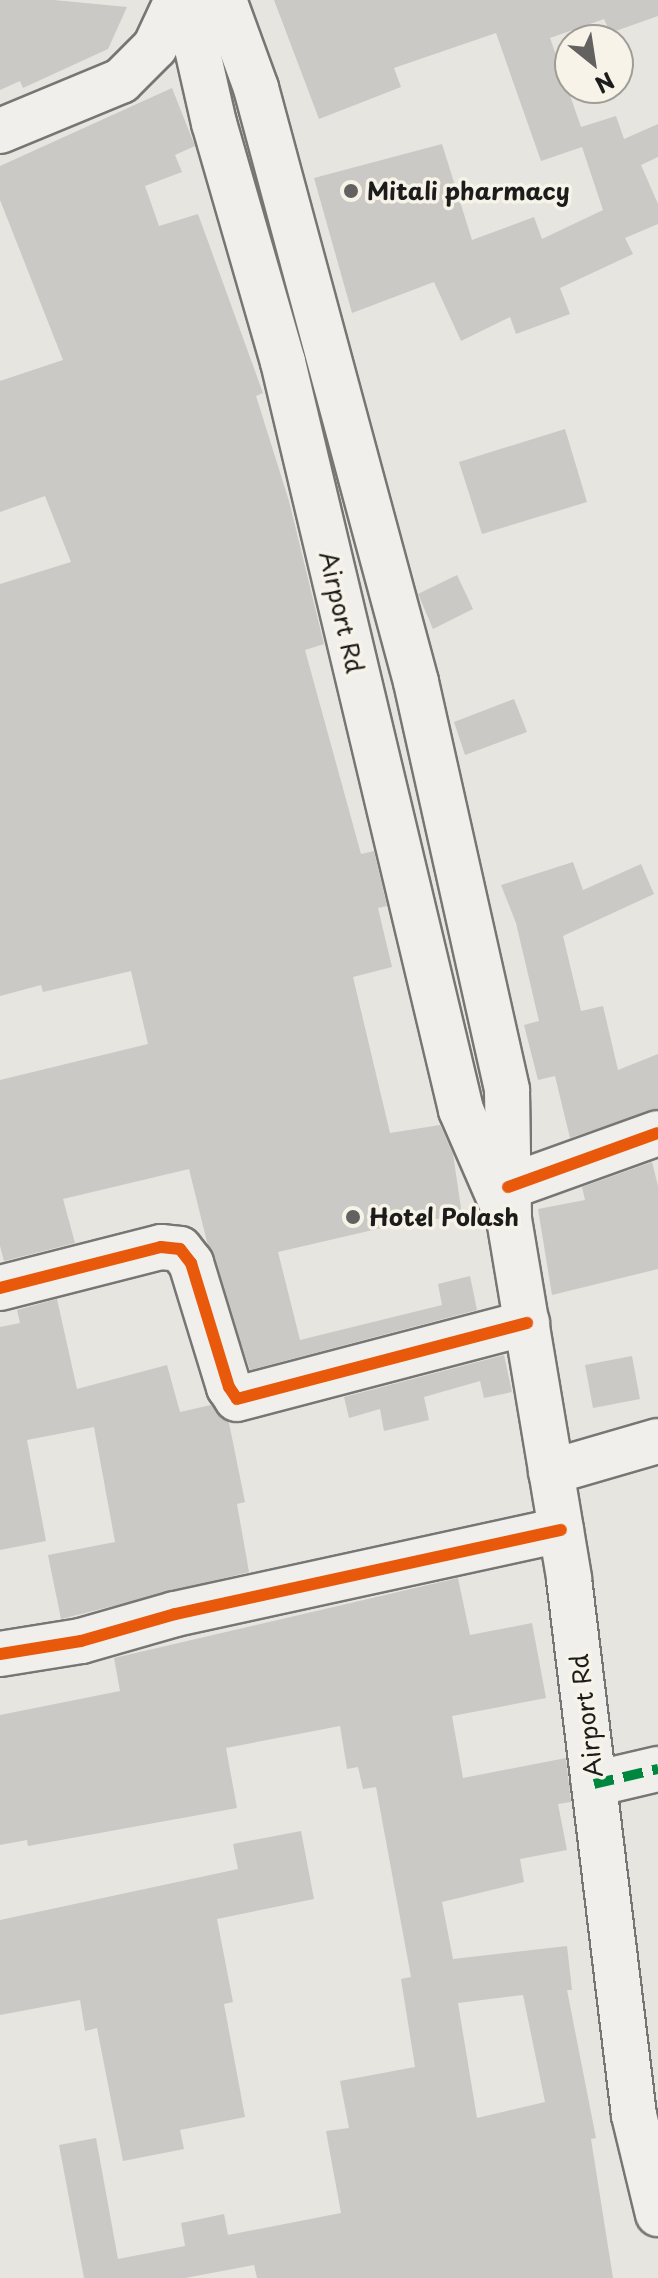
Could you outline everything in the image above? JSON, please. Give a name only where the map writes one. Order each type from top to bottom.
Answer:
[{"type":"main road","points":[[0,131],[121,81],[155,47],[177,0]]},
{"type":"main road","name":"Airport Rd","points":[[186,0],[214,123],[283,362],[461,1110],[508,1203]]},
{"type":"main road","name":"Airport Rd","points":[[224,0],[256,88],[416,682],[507,1090],[508,1203],[561,1530],[634,2115],[656,2199]]},
{"type":"main road","points":[[508,1203],[658,1133]]},
{"type":"main road","points":[[0,1288],[161,1247],[180,1249],[191,1263],[229,1387],[237,1399],[527,1323]]},
{"type":"main road","points":[[551,1472],[658,1441]]},
{"type":"main road","points":[[0,1654],[81,1641],[175,1614],[561,1530]]},
{"type":"main road","points":[[594,1784],[658,1769]]},
{"type":"building","points":[[0,0],[54,0],[127,7],[108,49],[23,88],[20,81],[0,90]]},
{"type":"building","points":[[274,0],[658,0],[658,16],[634,24],[606,24],[604,19],[590,24],[554,24],[554,37],[550,38],[554,49],[554,104],[573,104],[581,127],[616,116],[624,139],[658,124],[658,157],[641,165],[658,204],[658,224],[625,238],[633,254],[560,288],[570,314],[516,334],[510,317],[461,341],[434,282],[352,313],[314,178],[442,144],[472,240],[534,217],[542,239],[603,210],[582,147],[541,161],[496,33],[394,68],[401,87],[319,119]]},
{"type":"building","points":[[172,88],[195,146],[175,155],[182,172],[145,186],[159,226],[198,214],[263,393],[256,396],[289,501],[324,644],[305,650],[361,854],[374,851],[387,906],[378,908],[392,967],[353,977],[390,1133],[440,1125],[453,1154],[462,1215],[390,1226],[278,1252],[300,1340],[442,1305],[438,1284],[470,1276],[477,1310],[250,1370],[207,1242],[189,1169],[63,1199],[75,1243],[4,1261],[0,1246],[0,1080],[148,1044],[131,971],[43,992],[41,985],[0,996],[0,584],[71,562],[45,496],[0,512],[0,381],[63,360],[0,200],[0,166]]},
{"type":"building","points":[[565,429],[587,502],[482,534],[459,462]]},
{"type":"building","points":[[457,575],[473,609],[433,629],[418,594]]},
{"type":"building","points":[[514,699],[527,732],[465,755],[454,722]]},
{"type":"building","points":[[573,862],[583,890],[641,864],[654,894],[563,936],[581,1011],[603,1006],[618,1070],[658,1054],[658,1109],[570,1138],[555,1076],[538,1080],[524,1025],[539,1021],[516,923],[501,885]]},
{"type":"building","points":[[652,1162],[658,1186],[658,1269],[552,1295],[538,1209],[585,1200],[582,1187]]},
{"type":"building","points":[[57,1299],[77,1389],[167,1365],[180,1412],[211,1405],[229,1423],[245,1502],[237,1504],[249,1572],[61,1619],[48,1555],[115,1542],[94,1427],[27,1440],[46,1541],[0,1550],[0,1327],[20,1323],[17,1310]]},
{"type":"building","points":[[504,1355],[512,1392],[484,1398],[480,1381],[424,1397],[429,1420],[384,1431],[380,1409],[349,1418],[344,1397]]},
{"type":"building","points":[[632,1356],[640,1399],[593,1408],[585,1365]]},
{"type":"building","points":[[458,1578],[470,1635],[532,1623],[546,1698],[452,1716],[463,1778],[566,1758],[571,1802],[558,1804],[567,1850],[520,1859],[524,1882],[442,1902],[453,1959],[567,1946],[572,1990],[567,1990],[596,2138],[591,2139],[613,2278],[257,2278],[254,2265],[185,2278],[84,2278],[59,2145],[96,2138],[118,2259],[185,2246],[181,2223],[224,2214],[228,2235],[341,2213],[326,2131],[349,2128],[340,2081],[415,2067],[401,1979],[411,1977],[376,1787],[363,1789],[358,1767],[347,1769],[340,1726],[226,1748],[237,1808],[28,1846],[27,1840],[0,1845],[0,1715],[120,1691],[114,1658]],"holes":[[[523,1995],[545,2102],[477,2118],[458,2003]]]},
{"type":"building","points":[[301,1831],[314,1899],[217,1919],[233,2002],[224,2004],[245,2117],[180,2130],[184,2149],[123,2161],[97,2028],[85,2031],[80,2000],[0,2015],[0,1920],[238,1869],[233,1844]]},
{"type":"marked path","points":[[594,1784],[658,1769]]},
{"type":"cycle path","points":[[508,1187],[658,1133]]},
{"type":"cycle path","points":[[0,1288],[161,1247],[180,1249],[191,1263],[229,1387],[237,1399],[527,1323]]},
{"type":"cycle path","points":[[0,1654],[81,1641],[175,1614],[561,1530]]},
{"type":"place","name":"Mitali pharmacy","points":[[351,191]]},
{"type":"place","name":"Hotel Polash","points":[[353,1217]]}]
